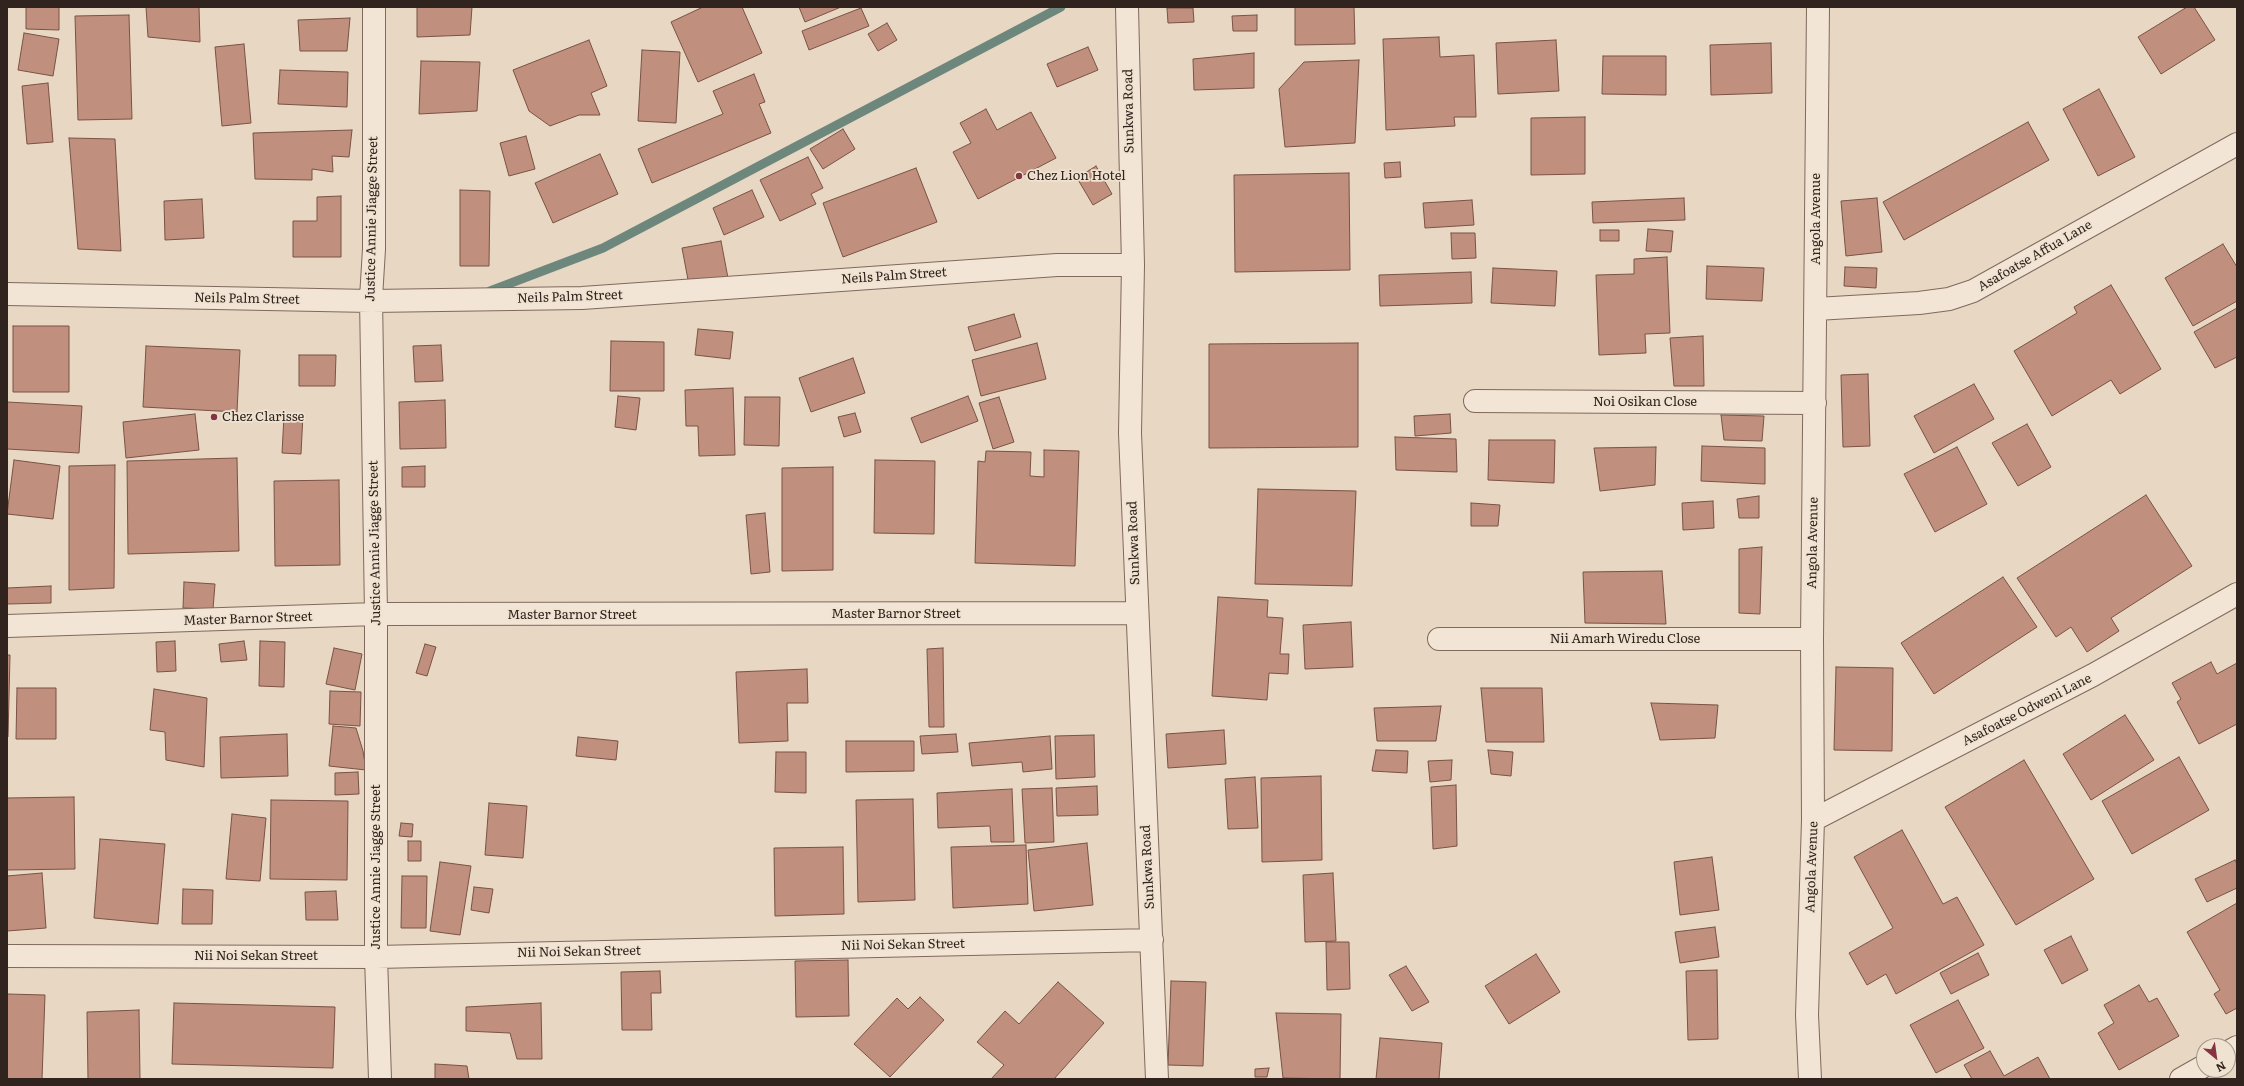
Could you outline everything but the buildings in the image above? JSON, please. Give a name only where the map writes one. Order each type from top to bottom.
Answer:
[{"type":"street","name":"Justice Annie Jiagge Street","points":[[374,7],[374,249],[371,299],[376,614],[376,957],[380,1079]]},
{"type":"street","name":"Sunkwa Road","points":[[1127,7],[1133,265],[1130,433],[1136,613],[1152,940],[1157,1079]]},
{"type":"street","name":"Angola Avenue","points":[[1810,1079],[1807,1015],[1814,820],[1812,639],[1818,7]]},
{"type":"street","name":"Asafoatse Affua Lane","points":[[1816,309],[1919,303],[1949,299],[1973,292],[2237,144]]},
{"type":"street","name":"Neils Palm Street","points":[[7,294],[371,299],[582,298],[1057,266],[1133,265]]},
{"type":"street","name":"Noi Osikan Close","points":[[1475,401],[1815,403]]},
{"type":"street","name":"Asafoatse Odweni Lane","points":[[1814,820],[2093,675],[2237,594]]},
{"type":"street","name":"Master Barnor Street","points":[[7,626],[376,614],[1136,613]]},
{"type":"street","name":"Nii Amarh Wiredu Close","points":[[1438,639],[1812,639]]},
{"type":"street","name":"Nii Noi Sekan Street","points":[[7,956],[376,957],[1152,940]]},
{"type":"street","points":[[2181,1079],[2196,1071]]},
{"type":"waterway","points":[[490,291],[603,248],[1061,7]]},
{"type":"place","name":"Chez Lion Hotel","points":[[1019,176]]},
{"type":"place","name":"Chez Clarisse","points":[[214,417]]}]
